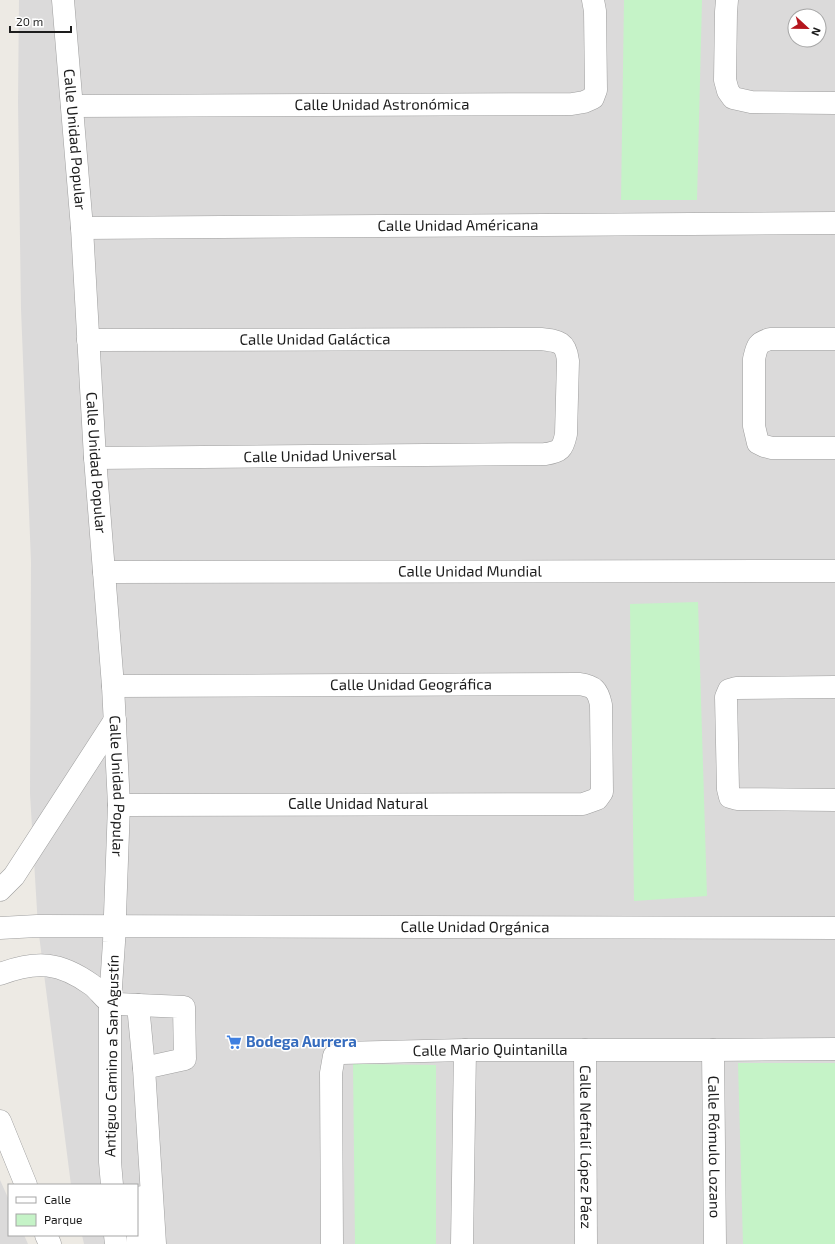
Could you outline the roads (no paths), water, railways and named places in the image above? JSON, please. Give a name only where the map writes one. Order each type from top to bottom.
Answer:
[{"type":"street","name":"Calle Unidad Popular","points":[[64,0],[82,228],[95,458],[115,720],[119,805],[115,926]]},
{"type":"street","name":"Calle Unidad Astronómica","points":[[72,106],[564,104],[584,102],[593,98],[596,90],[595,11],[593,0]]},
{"type":"street","points":[[727,0],[726,80],[728,91],[733,98],[751,102],[835,103]]},
{"type":"street","name":"Calle Unidad Américana","points":[[82,228],[835,223]]},
{"type":"street","points":[[835,338],[770,339],[761,342],[756,349],[754,359],[754,426],[758,443],[772,448],[835,448]]},
{"type":"street","name":"Calle Unidad Galáctica","points":[[88,340],[554,340],[562,344],[566,351],[568,361],[566,434],[565,443],[561,450],[545,454]]},
{"type":"street","name":"Calle Unidad Universal","points":[[95,458],[545,454]]},
{"type":"street","name":"Calle Unidad Mundial","points":[[104,572],[835,571]]},
{"type":"street","name":"Calle Unidad Geográfica","points":[[113,686],[588,685],[597,692],[601,705],[602,792],[597,799]]},
{"type":"street","points":[[835,687],[736,688],[729,690],[726,697],[728,789],[730,797],[737,799],[835,800]]},
{"type":"street","points":[[0,890],[14,876],[115,720]]},
{"type":"street","name":"Calle Unidad Natural","points":[[119,805],[583,804],[597,799]]},
{"type":"street","name":"Calle Unidad Orgánica","points":[[0,928],[37,926],[835,928]]},
{"type":"street","name":"Antiguo Camino a San Agustín","points":[[112,1184],[110,1154],[110,1002],[115,926]]},
{"type":"street","points":[[0,974],[17,968],[40,964],[61,968],[82,978],[97,989],[110,1002],[184,1007],[185,1059],[144,1068]]},
{"type":"street","points":[[138,1005],[144,1068],[155,1244]]},
{"type":"street","name":"Calle Mario Quintanilla","points":[[332,1244],[331,1073],[334,1056],[349,1052],[465,1050],[835,1049]]},
{"type":"street","points":[[462,1244],[465,1050]]},
{"type":"street","name":"Calle Neftalí López Páez","points":[[585,1050],[586,1244]]},
{"type":"street","name":"Calle Rómulo Lozano","points":[[713,1050],[715,1244]]},
{"type":"street","points":[[0,1122],[26,1184]]},
{"type":"street","points":[[138,1231],[140,1205],[149,1161]]},
{"type":"place","name":"Bodega Aurrera","points":[[234,1042]]}]
